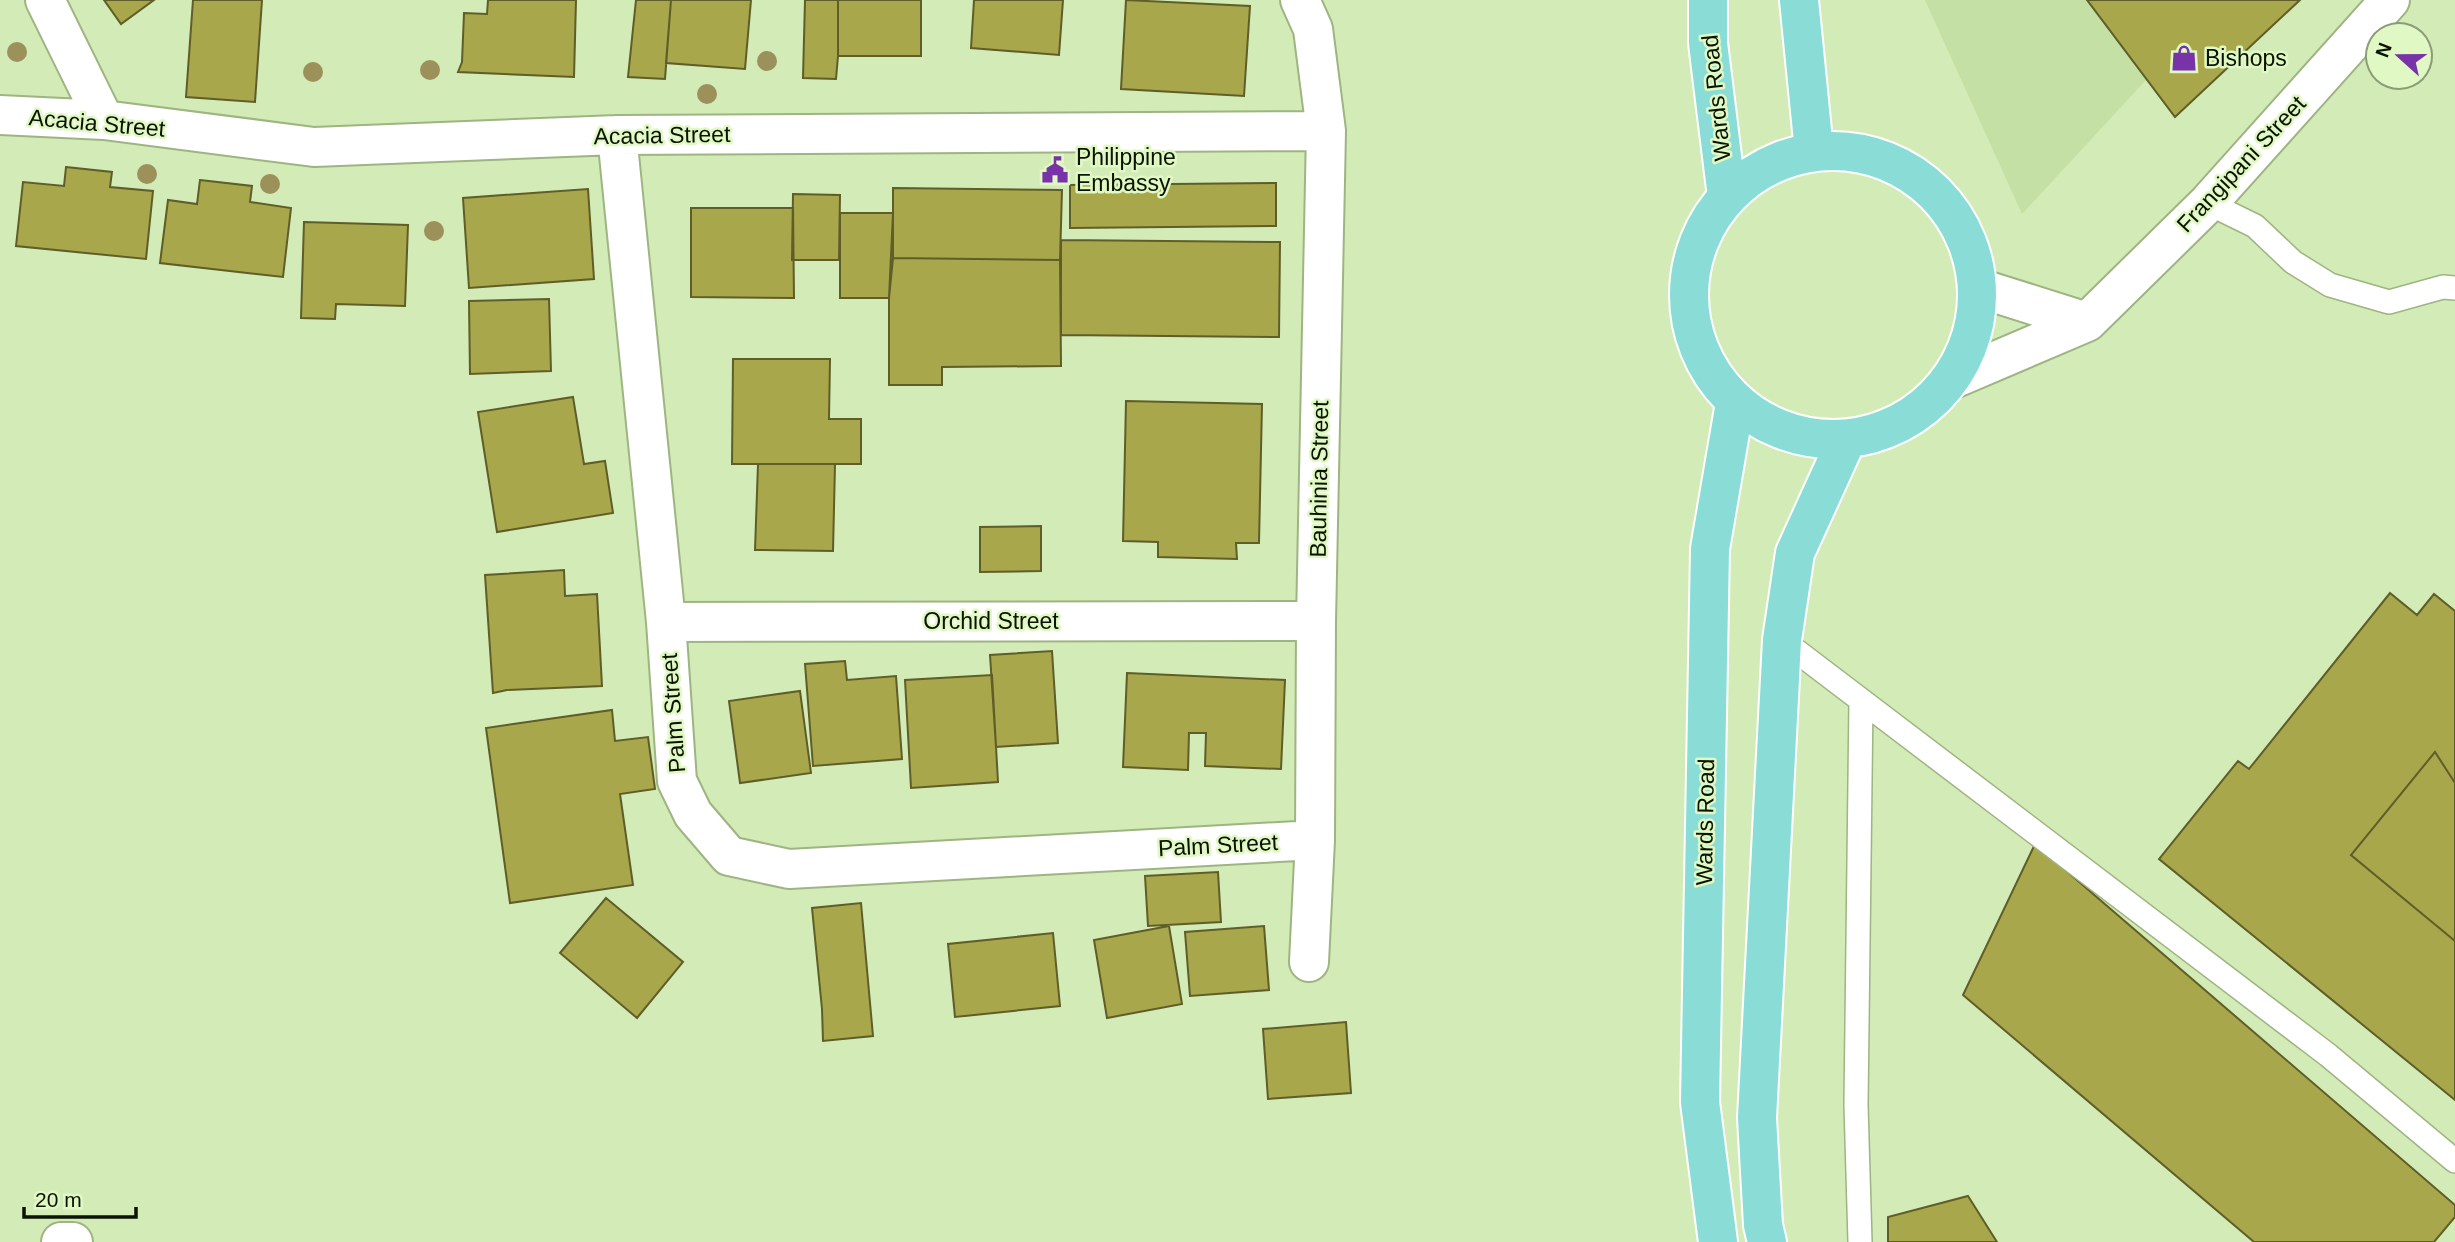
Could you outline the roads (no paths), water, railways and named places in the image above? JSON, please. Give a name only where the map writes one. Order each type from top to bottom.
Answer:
[{"type":"main road","name":"Wards Road","points":[[1708,0],[1708,43],[1727,197]]},
{"type":"main road","points":[[1799,0],[1814,151]]},
{"type":"main road","points":[[1849,150],[1883,157],[1914,173],[1941,195],[1979,288],[1977,321],[1967,352],[1951,380],[1930,404],[1906,422],[1877,434],[1846,441],[1816,440],[1787,433],[1760,421],[1735,402],[1716,381],[1703,353],[1693,330],[1689,302],[1691,272],[1698,245],[1710,219],[1727,197],[1746,179],[1790,156],[1814,151],[1849,150]]},
{"type":"main road","name":"Wards Road","points":[[1718,1242],[1700,1102],[1709,563],[1735,402]]},
{"type":"main road","points":[[1768,1242],[1763,1225],[1757,1118],[1782,640],[1795,553],[1846,441]]},
{"type":"street","points":[[45,0],[104,120]]},
{"type":"street","name":"Bauhinia Street","points":[[1300,0],[1312,29],[1326,131],[1316,621],[1315,840],[1310,962]]},
{"type":"street","name":"Frangipani Street","points":[[1951,380],[2087,322],[2208,203],[2390,0]]},
{"type":"street","name":"Acacia Street","points":[[0,115],[104,120],[314,147],[617,135],[1326,131]]},
{"type":"street","name":"Palm Street","points":[[617,135],[666,622],[677,781],[693,814],[729,856],[789,869],[1315,840]]},
{"type":"street","points":[[1979,288],[2087,322]]},
{"type":"street","name":"Orchid Street","points":[[666,622],[1316,621]]},
{"type":"street","points":[[61,1242],[73,1242]]},
{"type":"lane","points":[[2208,203],[2255,226],[2293,262],[2330,285],[2389,302],[2443,287],[2455,288]]},
{"type":"lane","points":[[1782,640],[2328,1055],[2455,1161]]},
{"type":"lane","points":[[1860,1242],[1856,1105],[1861,701]]},
{"type":"place","name":"Bishops","points":[[2184,58]]},
{"type":"place","name":"Philippine Embassy","points":[[1055,170]]}]
